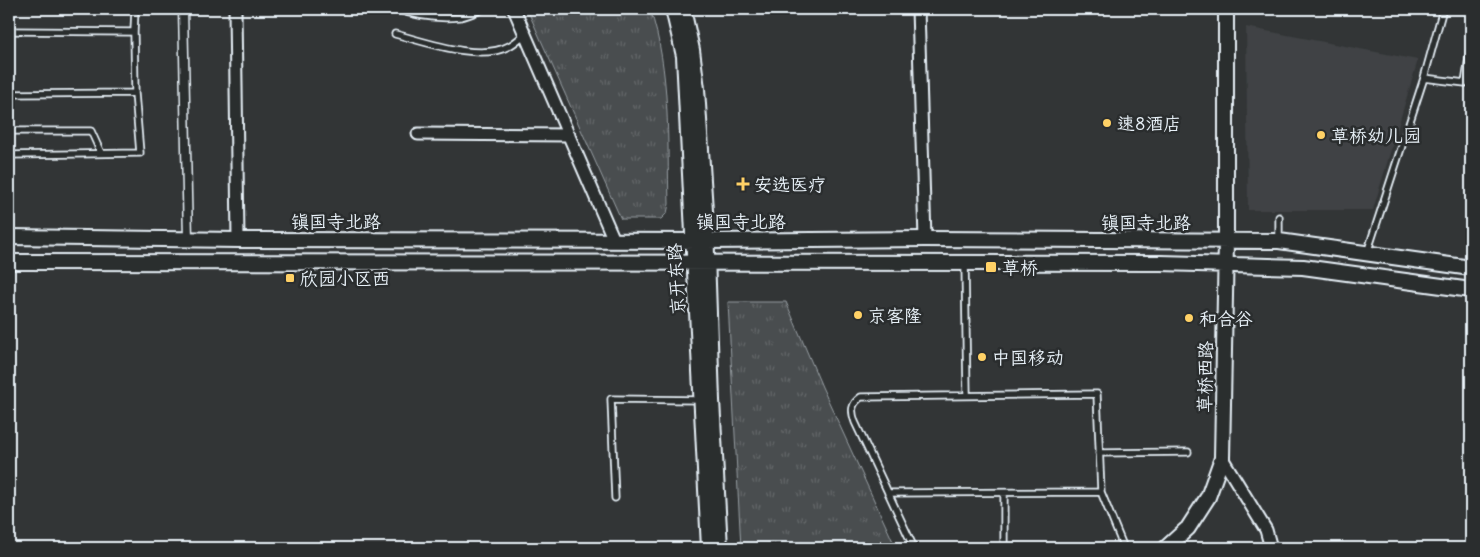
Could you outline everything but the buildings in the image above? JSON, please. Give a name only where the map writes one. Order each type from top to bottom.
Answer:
[{"type":"street","points":[[183,9],[188,239]]},
{"type":"street","points":[[235,9],[238,240]]},
{"type":"street","points":[[514,9],[614,240]]},
{"type":"street","name":"京开东路","points":[[673,9],[684,56],[700,241]]},
{"type":"street","name":"京开东路","points":[[683,9],[692,50],[697,89],[700,241],[707,400],[709,548]]},
{"type":"street","points":[[918,9],[925,239]]},
{"type":"street","name":"草桥西路","points":[[1166,548],[1188,528],[1208,497],[1222,458],[1226,264],[1226,9]]},
{"type":"street","points":[[418,134],[569,135]]},
{"type":"street","name":"镇国寺北路","points":[[9,237],[238,240],[700,241],[925,239],[1279,241],[1471,268]]},
{"type":"street","points":[[9,262],[1226,264],[1303,267],[1471,290]]},
{"type":"street","name":"京开东路","points":[[707,400],[720,548]]},
{"type":"street","points":[[1222,458],[1266,530],[1271,548]]},
{"type":"lane","points":[[9,155],[140,153],[135,94],[135,9]]},
{"type":"lane","points":[[396,9],[426,17],[461,17],[483,9]]},
{"type":"lane","points":[[1367,253],[1424,78],[1443,9]]},
{"type":"lane","points":[[9,31],[134,32]]},
{"type":"lane","points":[[395,34],[458,50],[473,51],[492,50],[508,46],[525,34]]},
{"type":"lane","points":[[1424,78],[1465,83],[1471,45]]},
{"type":"lane","points":[[9,94],[135,94]]},
{"type":"lane","points":[[9,131],[91,131],[101,153]]},
{"type":"lane","points":[[1279,217],[1279,241]]},
{"type":"lane","points":[[965,263],[967,394]]},
{"type":"lane","points":[[914,548],[851,412],[853,405],[861,397],[967,394],[1097,394],[1101,492],[1124,548]]},
{"type":"lane","points":[[615,498],[611,399],[707,400]]},
{"type":"lane","points":[[1099,453],[1188,452]]},
{"type":"lane","points":[[888,493],[1101,492]]},
{"type":"lane","points":[[1004,493],[1004,548]]},
{"type":"shaded area","name":"草桥幼儿园","points":[[1246,27],[1418,60],[1373,210],[1248,210]]},
{"type":"green space","points":[[527,9],[650,9],[662,57],[667,106],[669,204],[667,213],[661,219],[621,219]]},
{"type":"green space","points":[[728,302],[786,302],[822,387],[896,548],[741,548]]},
{"type":"place","name":"速8酒店","points":[[1107,123]]},
{"type":"place","name":"草桥幼儿园","points":[[1321,135]]},
{"type":"place","name":"安选医疗","points":[[743,184]]},
{"type":"place","name":"草桥","points":[[991,267]]},
{"type":"place","name":"欣园小区西","points":[[290,278]]},
{"type":"place","name":"京客隆","points":[[858,315]]},
{"type":"place","name":"和合谷","points":[[1189,318]]},
{"type":"place","name":"中国移动","points":[[982,357]]}]
